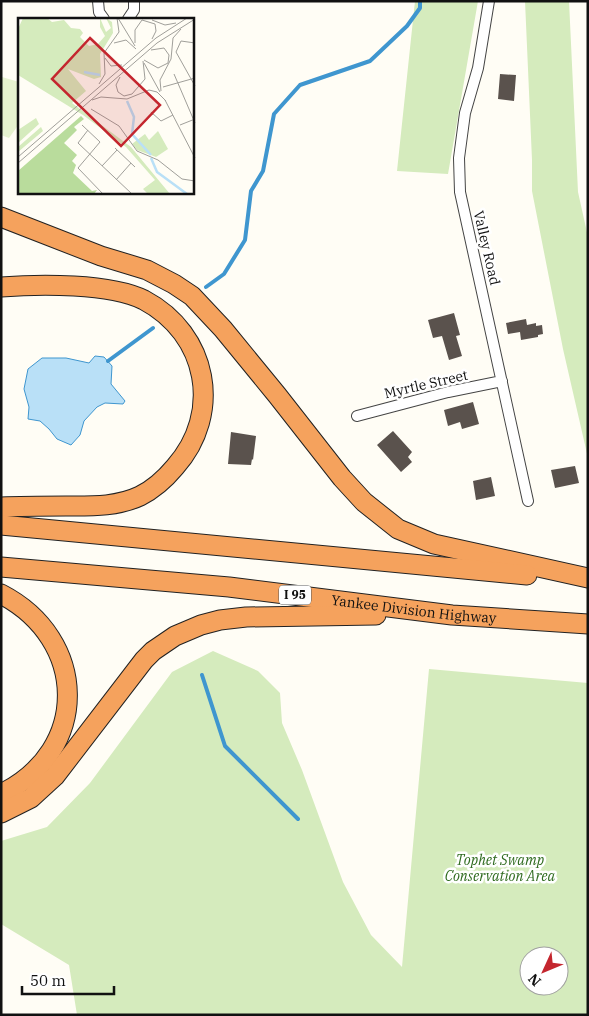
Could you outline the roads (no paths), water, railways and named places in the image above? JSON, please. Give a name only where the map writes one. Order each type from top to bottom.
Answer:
[{"type":"highway","points":[[1,217],[101,256],[147,270],[192,296],[277,395],[342,478],[364,502],[398,529],[434,544],[588,579]]},
{"type":"highway","points":[[1,287],[73,286],[120,292],[143,300],[177,324],[188,340],[200,369],[204,398],[198,427],[192,444],[181,461],[162,482],[140,496],[108,506],[1,507]]},
{"type":"highway","points":[[1,525],[588,579]]},
{"type":"highway","name":"Yankee Division Highway","points":[[1,567],[229,587],[434,612],[588,624]]},
{"type":"highway","points":[[1,594],[25,609],[49,634],[62,660],[67,694],[66,710],[61,729],[47,756],[31,775],[1,794]]},
{"type":"highway","points":[[1,813],[23,803],[46,784],[60,770],[144,660],[165,642],[188,630],[210,622],[246,617],[434,612]]},
{"type":"street","points":[[98,1],[99,12],[103,18]]},
{"type":"street","points":[[129,18],[134,10],[134,1]]},
{"type":"street","name":"Valley Road","points":[[489,1],[478,68],[465,114],[459,158],[460,192],[528,501]]},
{"type":"street","name":"Myrtle Street","points":[[357,416],[448,392],[502,381]]},
{"type":"water","points":[[95,356],[104,357],[112,366],[111,384],[125,401],[123,404],[105,403],[97,407],[84,421],[80,435],[71,445],[57,439],[40,421],[28,419],[29,407],[24,389],[28,369],[42,358],[66,358],[89,363]]},
{"type":"waterway","points":[[206,287],[224,274],[245,240],[251,191],[263,171],[274,114],[300,85],[370,61],[407,26],[420,8],[420,1]]},
{"type":"waterway","points":[[108,361],[153,328]]},
{"type":"waterway","points":[[202,675],[225,746],[298,819]]},
{"type":"park label","name":"Tophet Swamp Conservation Area","points":[[500,868]]}]
